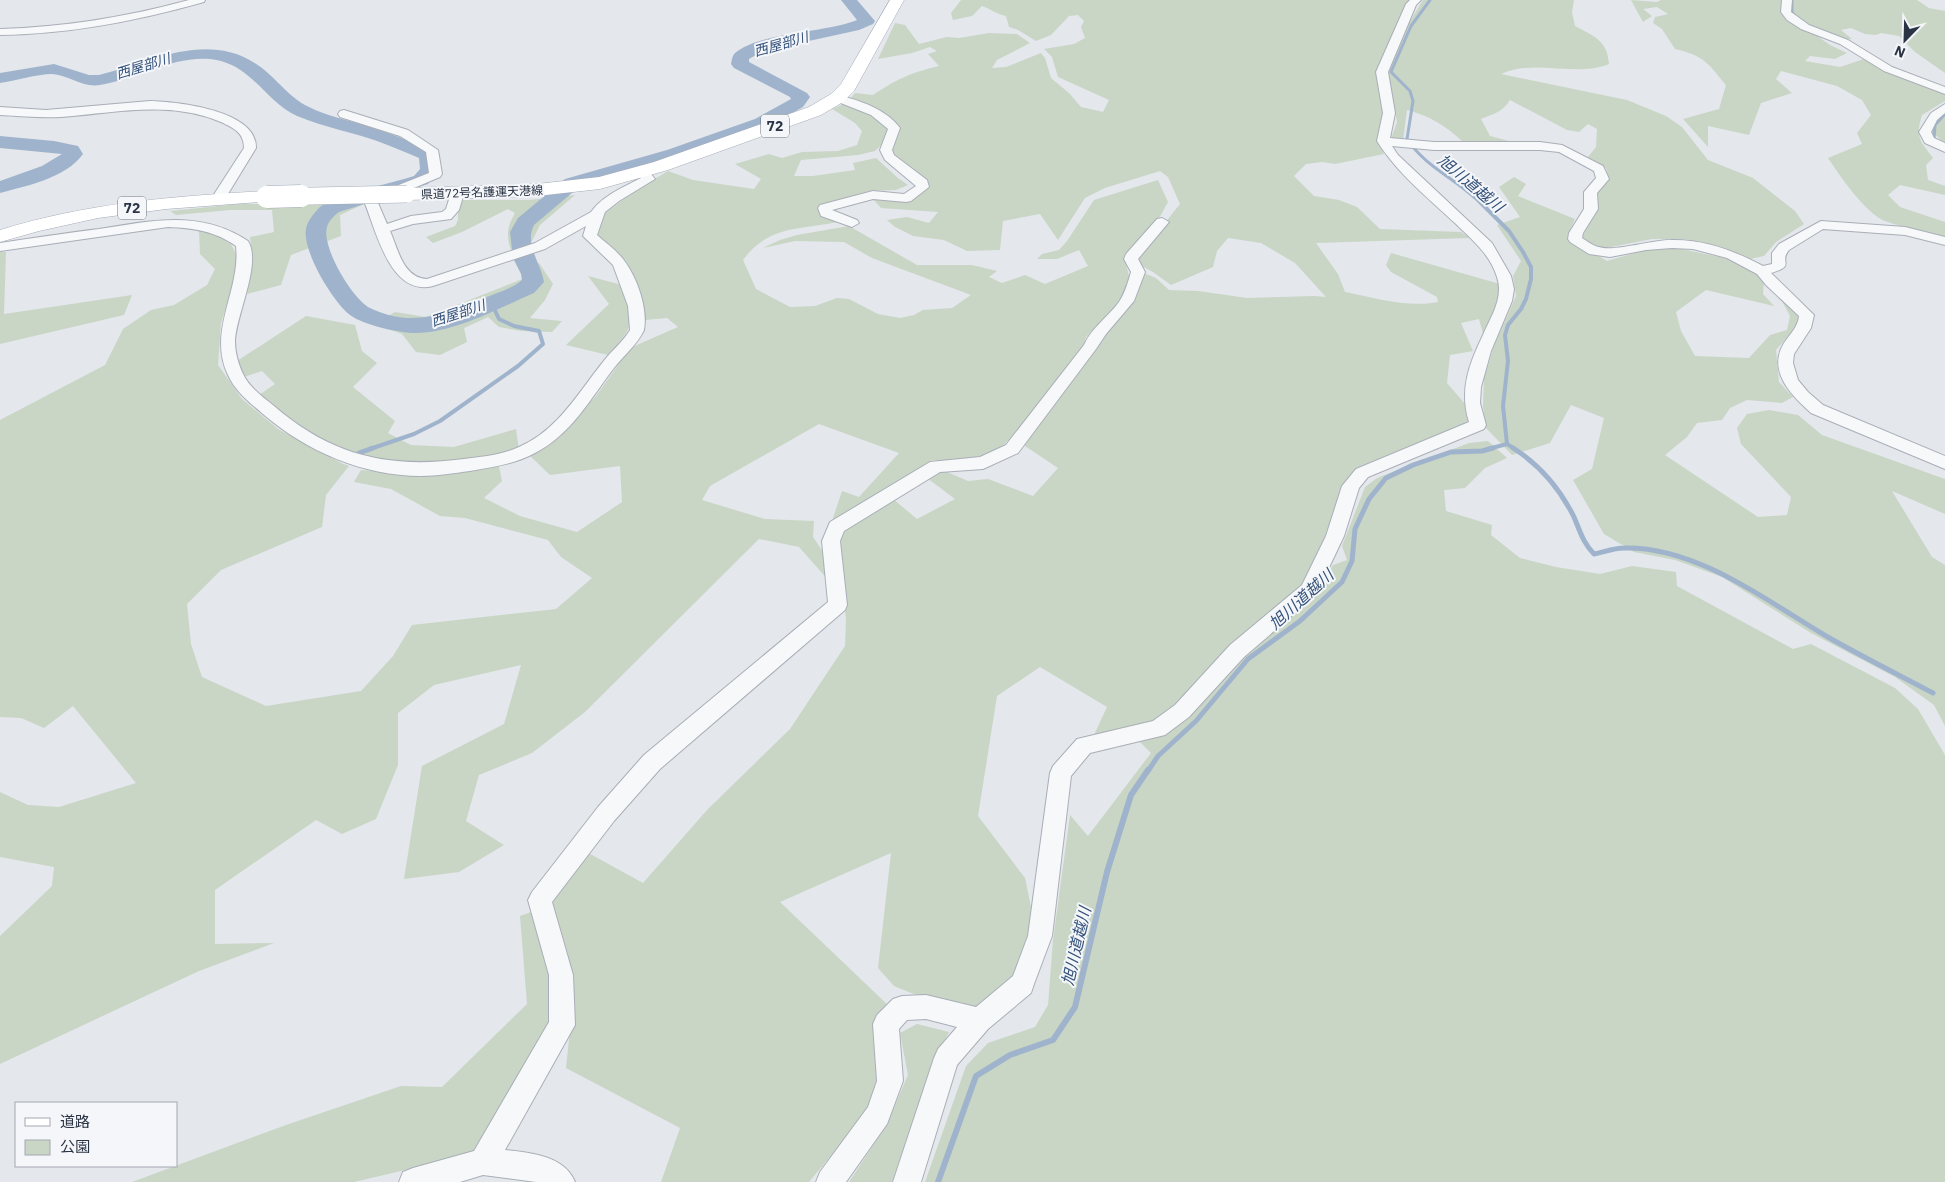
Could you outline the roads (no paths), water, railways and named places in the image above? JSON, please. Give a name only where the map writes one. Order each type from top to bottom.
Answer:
[{"type":"main road","name":"県道72号名護運天港線","points":[[0,236],[64,218],[140,207],[218,199],[537,190],[600,183],[643,172],[806,114],[837,98],[855,77],[897,0]]},
{"type":"street","points":[[0,32],[73,27],[115,21],[200,0]]},
{"type":"street","points":[[906,1182],[947,1058],[979,1020],[1022,984],[1040,936],[1061,773],[1084,745],[1158,729],[1182,711],[1237,651],[1310,590],[1335,536],[1351,486],[1362,473],[1478,425],[1472,402],[1478,367],[1490,335],[1502,312],[1507,295],[1505,278],[1487,246],[1393,157],[1389,113],[1382,72],[1411,4],[1416,0]]},
{"type":"street","points":[[1787,0],[1786,12],[1791,18],[1805,27],[1844,42],[1888,69],[1945,91]]},
{"type":"street","points":[[837,98],[877,112],[886,119],[894,128],[886,150],[889,157],[922,183],[923,188],[906,198],[873,195],[825,208],[826,213],[852,224]]},
{"type":"street","points":[[0,110],[45,114],[183,106],[217,116],[240,127],[248,133],[251,141],[250,148],[218,199]]},
{"type":"street","points":[[1945,108],[1929,121],[1925,132],[1928,140],[1945,148]]},
{"type":"street","points":[[344,114],[404,133],[432,150],[436,174],[371,201],[402,273],[409,280],[418,283],[428,283],[447,278],[540,246],[596,214],[614,198],[649,179],[643,172]]},
{"type":"street","points":[[1392,142],[1540,146],[1562,149],[1599,169],[1603,179],[1590,192],[1591,209],[1576,233],[1575,239],[1594,251],[1610,253],[1646,246],[1693,244],[1732,255],[1762,271],[1770,282],[1807,315],[1806,325],[1786,353],[1790,383],[1802,397],[1817,409],[1945,463]]},
{"type":"street","points":[[384,229],[411,220],[446,216],[452,210],[452,204],[457,193]]},
{"type":"street","points":[[0,247],[168,223],[188,223],[207,226],[230,235],[242,244],[246,256],[230,323],[228,355],[236,376],[276,418],[326,449],[361,462],[420,470],[480,463],[516,455],[532,448],[556,430],[585,401],[608,365],[637,330],[639,317],[619,264],[590,236],[596,214]]},
{"type":"street","points":[[483,1162],[562,1025],[561,975],[540,900],[606,814],[652,762],[838,605],[831,541],[836,527],[936,466],[983,463],[1012,449],[1091,346],[1094,336],[1123,307],[1134,288],[1138,272],[1131,259],[1132,254],[1162,222]]},
{"type":"street","points":[[1762,271],[1779,266],[1779,253],[1784,247],[1821,225],[1905,231],[1929,236],[1945,242]]},
{"type":"street","points":[[830,1182],[878,1115],[890,1081],[886,1024],[902,1008],[918,1007],[926,1007],[979,1020]]},
{"type":"street","points":[[414,1182],[483,1162],[537,1167],[561,1182]]},
{"type":"waterway","name":"西屋部川","points":[[0,78],[54,69],[87,80],[99,80],[125,74],[175,57],[207,54],[225,57],[247,65],[289,104],[304,112],[385,137],[428,155],[430,169],[421,180],[332,208],[322,216],[316,228],[319,247],[330,273],[353,306],[364,314],[378,319],[414,326],[425,325],[470,312],[526,288],[533,282],[532,274],[524,258],[520,232],[525,222],[572,183],[674,154],[761,123],[797,103],[801,97],[740,64],[741,57],[758,47],[859,25],[867,21],[849,0]]},
{"type":"waterway","name":"旭川道越川","points":[[1430,0],[1411,26],[1391,72],[1410,91],[1413,101],[1407,139],[1430,164],[1475,198]]},
{"type":"waterway","points":[[1792,0],[1792,12],[1796,18]]},
{"type":"waterway","points":[[1934,140],[1935,125],[1945,114]]},
{"type":"waterway","name":"西屋部川","points":[[0,142],[62,148],[71,150],[73,154],[58,166],[0,187]]},
{"type":"waterway","name":"旭川道越川","points":[[1474,196],[1509,231],[1531,267],[1531,279],[1526,299],[1521,309],[1508,325],[1505,335],[1508,361],[1503,406],[1507,444]]},
{"type":"waterway","points":[[370,449],[414,434],[440,421],[518,366],[543,344],[539,331],[514,326],[499,319],[491,302]]},
{"type":"waterway","name":"旭川道越川","points":[[1488,449],[1507,444]]},
{"type":"waterway","points":[[1507,444],[1515,449]]},
{"type":"waterway","points":[[359,453],[373,448]]},
{"type":"waterway","name":"旭川道越川","points":[[1148,771],[1158,756],[1196,721],[1248,659],[1300,621],[1342,582],[1352,561],[1355,529],[1369,499],[1386,478],[1413,465],[1451,452],[1482,451],[1493,448]]},
{"type":"waterway","points":[[1513,448],[1532,462],[1556,487],[1574,517],[1584,541],[1594,554],[1620,548],[1651,550],[1678,556],[1704,566],[1730,578],[1826,636],[1933,693]]},
{"type":"waterway","name":"旭川道越川","points":[[938,1182],[976,1076],[1010,1055],[1053,1040],[1075,1007],[1107,872],[1131,795],[1148,770]]}]
